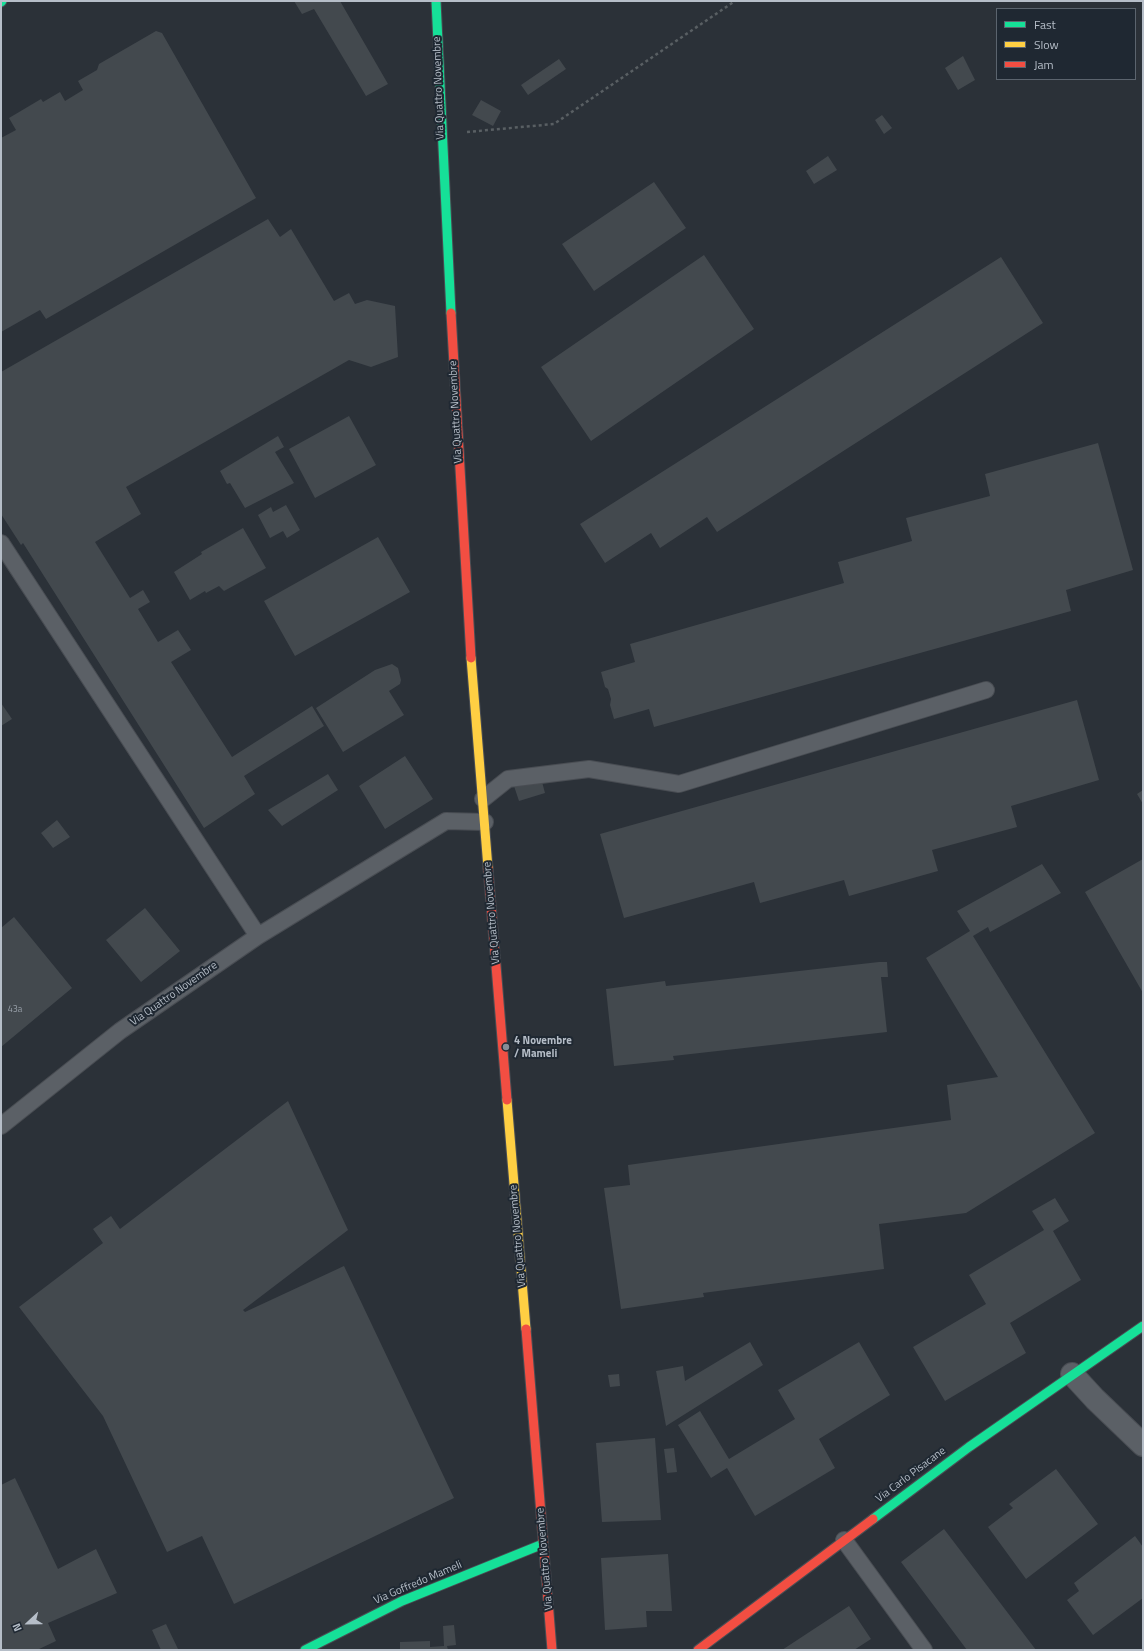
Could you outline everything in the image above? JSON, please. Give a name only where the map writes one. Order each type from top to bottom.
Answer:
[{"type":"street","name":"Via Quattro Novembre","points":[[436,1],[441,133],[466,596],[552,1650]]},
{"type":"street","name":"Via Carlo Pisacane","points":[[698,1650],[969,1447],[1143,1326]]},
{"type":"street","points":[[1072,1374],[1095,1400],[1143,1445]]},
{"type":"street","name":"Via Goffredo Mameli","points":[[305,1650],[402,1601],[543,1544]]},
{"type":"lane","points":[[1,543],[258,936]]},
{"type":"lane","points":[[483,799],[508,778],[589,769],[679,784],[986,690]]},
{"type":"lane","name":"Via Quattro Novembre","points":[[1,1126],[120,1031],[258,936],[446,821],[484,822]]},
{"type":"lane","points":[[844,1540],[924,1650]]},
{"type":"path","points":[[441,133],[490,131],[554,124],[735,1]]},
{"type":"building","points":[[294,1],[340,1],[388,84],[366,96],[314,9],[302,14]]},
{"type":"building","points":[[156,31],[162,33],[256,198],[46,319],[40,310],[1,332],[1,138],[16,130],[9,118],[41,99],[43,102],[60,92],[65,101],[83,90],[78,81],[97,70],[99,64]]},
{"type":"building","points":[[963,56],[975,80],[958,90],[945,68]]},
{"type":"building","points":[[559,59],[566,69],[528,95],[521,85]]},
{"type":"building","points":[[481,100],[501,111],[493,126],[472,115]]},
{"type":"building","points":[[882,115],[892,128],[884,134],[875,120]]},
{"type":"building","points":[[828,156],[837,170],[814,184],[806,171]]},
{"type":"building","points":[[654,182],[686,228],[594,291],[562,244]]},
{"type":"building","points":[[268,219],[280,237],[291,229],[334,301],[349,293],[355,304],[367,300],[395,306],[398,357],[371,367],[349,360],[126,487],[141,514],[95,542],[130,598],[143,590],[150,602],[138,609],[158,642],[178,630],[191,650],[171,662],[232,757],[312,706],[324,726],[244,776],[255,794],[204,828],[23,543],[21,545],[1,514],[1,372]]},
{"type":"building","points":[[704,255],[754,329],[591,441],[541,367]]},
{"type":"building","points":[[1001,257],[1043,323],[717,532],[707,517],[660,548],[651,533],[605,563],[580,524]]},
{"type":"building","points":[[349,416],[376,465],[315,498],[289,449]]},
{"type":"building","points":[[278,436],[284,447],[275,452],[294,483],[245,508],[230,483],[227,484],[220,471]]},
{"type":"building","points":[[1098,443],[1133,570],[1066,590],[1071,611],[654,727],[649,709],[614,719],[610,705],[611,699],[608,689],[605,687],[601,672],[635,662],[630,644],[844,583],[838,562],[912,541],[906,518],[990,496],[985,474]]},
{"type":"building","points":[[286,505],[300,530],[287,538],[283,531],[270,538],[258,515],[271,507],[273,512]]},
{"type":"building","points":[[243,528],[266,568],[224,591],[219,586],[206,593],[205,591],[190,600],[174,572],[202,554],[201,552]]},
{"type":"building","points":[[378,537],[410,592],[295,656],[264,601]]},
{"type":"building","points":[[392,664],[398,668],[401,680],[400,684],[389,691],[404,715],[343,752],[316,708],[375,670]]},
{"type":"building","points":[[1077,700],[1099,780],[1011,806],[1017,827],[932,850],[938,871],[849,896],[844,880],[760,903],[754,882],[624,918],[600,834]]},
{"type":"building","points":[[1,703],[12,719],[1,726]]},
{"type":"building","points":[[405,756],[433,799],[385,829],[359,786]]},
{"type":"building","points":[[328,774],[338,790],[282,826],[268,810]]},
{"type":"building","points":[[541,778],[545,793],[519,801],[514,786]]},
{"type":"building","points":[[1143,790],[1143,804],[1137,794]]},
{"type":"building","points":[[57,820],[70,837],[53,848],[41,833]]},
{"type":"building","points":[[1143,859],[1143,993],[1085,892]]},
{"type":"building","points":[[1042,864],[1061,893],[990,932],[988,927],[973,936],[1095,1133],[966,1213],[879,1224],[884,1269],[703,1293],[704,1297],[621,1309],[604,1188],[630,1185],[628,1165],[951,1120],[947,1085],[998,1077],[926,958],[970,931],[957,911]]},
{"type":"building","points":[[145,908],[180,951],[141,982],[106,940]]},
{"type":"building","points":[[14,917],[72,988],[1,1047],[1,928]]},
{"type":"building","points":[[887,962],[888,977],[881,977],[887,1032],[673,1056],[674,1060],[614,1066],[606,989],[665,981],[666,986]]},
{"type":"building","points":[[288,1101],[348,1230],[243,1310],[245,1312],[344,1266],[454,1498],[234,1604],[202,1536],[167,1552],[103,1416],[19,1307],[103,1243],[93,1229],[111,1216],[120,1229]]},
{"type":"building","points":[[1055,1198],[1069,1221],[1053,1231],[1081,1280],[1010,1323],[1026,1353],[945,1401],[913,1347],[986,1304],[969,1275],[1044,1230],[1032,1211]]},
{"type":"building","points":[[750,1342],[763,1365],[666,1426],[656,1371],[683,1366],[685,1381]]},
{"type":"building","points":[[859,1342],[890,1395],[819,1439],[835,1468],[755,1516],[727,1468],[711,1478],[678,1425],[700,1411],[729,1459],[795,1419],[778,1390]]},
{"type":"building","points":[[619,1374],[620,1386],[610,1387],[608,1375]]},
{"type":"building","points":[[655,1438],[661,1520],[602,1522],[596,1443]]},
{"type":"building","points":[[674,1448],[677,1472],[667,1473],[664,1449]]},
{"type":"building","points":[[1056,1469],[1098,1524],[1026,1579],[988,1527],[1013,1508],[1009,1504]]},
{"type":"building","points":[[15,1478],[58,1569],[96,1549],[117,1593],[48,1623],[56,1641],[37,1650],[1,1650],[1,1485]]},
{"type":"building","points":[[944,1529],[1036,1650],[967,1650],[901,1562]]},
{"type":"building","points":[[1135,1536],[1143,1547],[1143,1598],[1093,1635],[1067,1600],[1079,1591],[1074,1583]]},
{"type":"building","points":[[668,1554],[672,1611],[646,1611],[647,1627],[605,1630],[601,1558]]},
{"type":"building","points":[[849,1606],[871,1639],[854,1650],[782,1650]]},
{"type":"building","points":[[166,1624],[178,1649],[161,1650],[152,1630]]},
{"type":"building","points":[[454,1625],[456,1645],[447,1646],[448,1650],[400,1650],[400,1642],[430,1641],[430,1647],[444,1646],[443,1626]]},
{"type":"traffic: fast","points":[[436,1],[451,313]]},
{"type":"traffic: fast","points":[[873,1519],[969,1447],[1143,1326]]},
{"type":"traffic: fast","points":[[305,1650],[402,1601],[543,1544]]},
{"type":"traffic: slow","points":[[471,658],[488,868]]},
{"type":"traffic: slow","points":[[507,1100],[526,1329]]},
{"type":"traffic: jam","points":[[451,313],[471,658]]},
{"type":"traffic: jam","points":[[488,868],[507,1100]]},
{"type":"traffic: jam","points":[[526,1329],[552,1650]]},
{"type":"traffic: jam","points":[[698,1650],[873,1519]]},
{"type":"place","name":"4 Novembre / Mameli","points":[[506,1047]]}]
